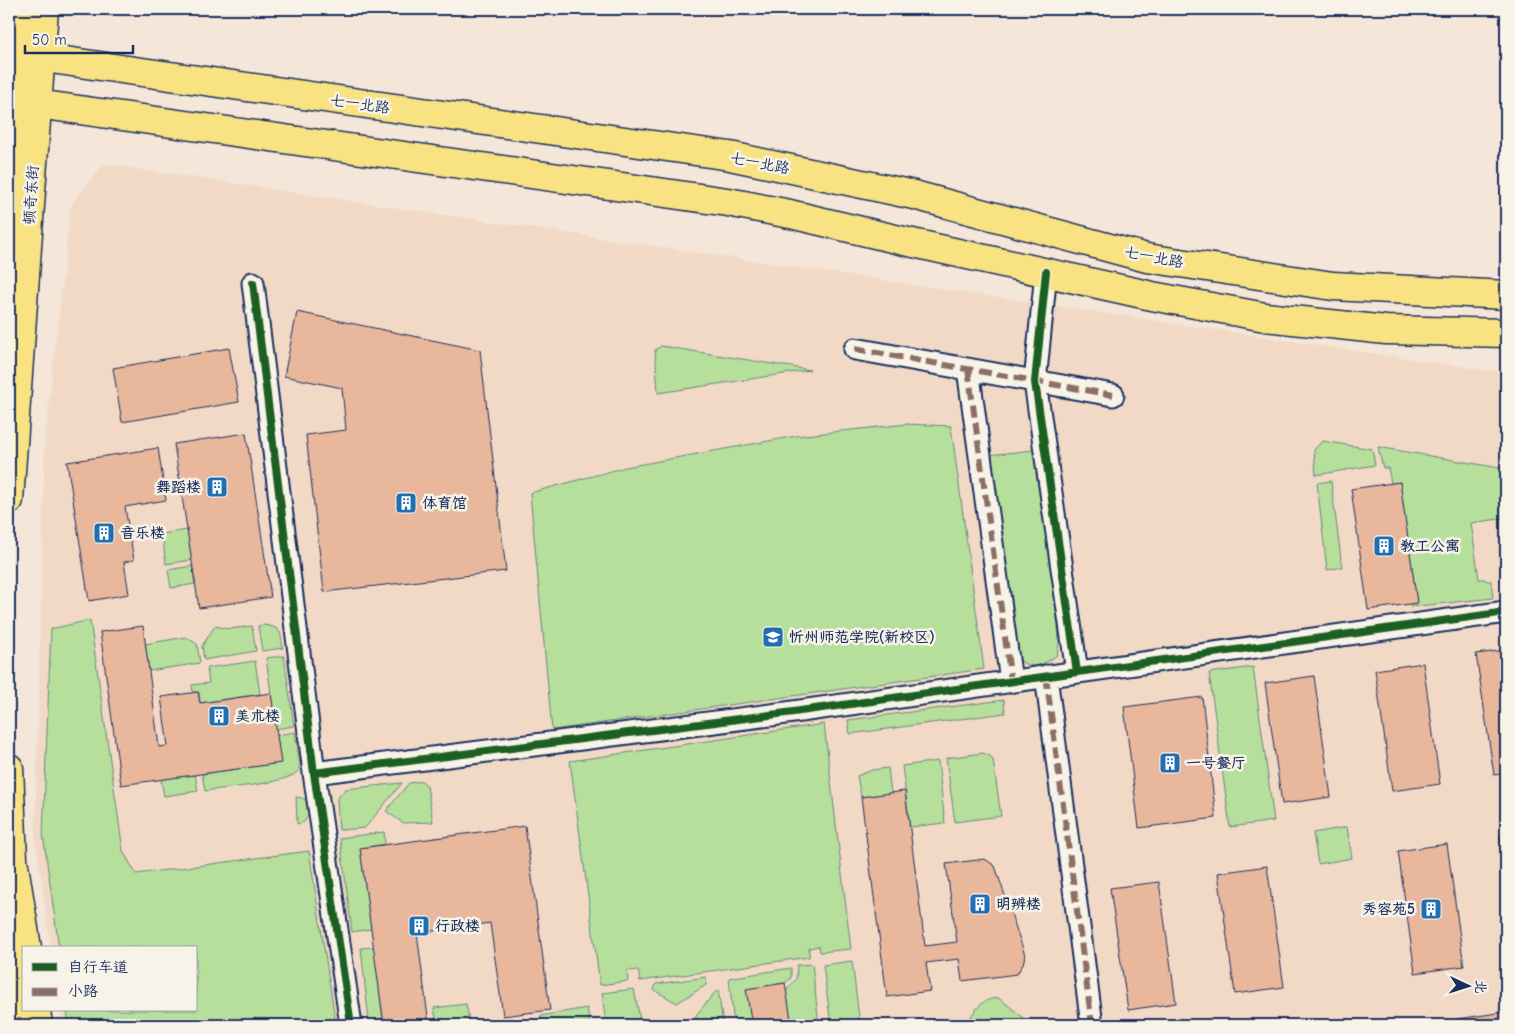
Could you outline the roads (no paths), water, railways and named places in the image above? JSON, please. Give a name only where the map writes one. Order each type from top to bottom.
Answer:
[{"type":"main road","points":[[22,9],[23,55]]},
{"type":"main road","name":"顿奇东街","points":[[9,500],[20,102],[23,55],[44,9]]},
{"type":"main road","name":"七一北路","points":[[23,55],[730,156],[914,195],[1147,258],[1333,286],[1506,295]]},
{"type":"main road","points":[[20,102],[728,202],[790,214],[1152,296],[1265,317],[1386,330],[1506,333]]},
{"type":"main road","name":"顿奇东街","points":[[9,191],[11,134],[20,102]]},
{"type":"main road","points":[[9,768],[13,859],[27,946]]},
{"type":"main road","points":[[9,954],[17,1025]]},
{"type":"main road","points":[[36,1012],[38,1025]]},
{"type":"street","points":[[1046,272],[1035,382],[1077,672]]},
{"type":"street","points":[[253,283],[314,773],[351,1025]]},
{"type":"street","points":[[855,348],[1113,396]]},
{"type":"street","points":[[968,370],[1011,681]]},
{"type":"street","points":[[314,773],[786,713],[1506,612]]},
{"type":"street","points":[[1046,676],[1092,1025]]},
{"type":"place","name":"舞蹈楼","points":[[217,487]]},
{"type":"place","name":"体育馆","points":[[406,503]]},
{"type":"place","name":"音乐楼","points":[[104,533]]},
{"type":"place","name":"教工公寓","points":[[1384,546]]},
{"type":"place","name":"忻州师范学院(新校区)","points":[[773,637]]},
{"type":"place","name":"美术楼","points":[[219,716]]},
{"type":"place","name":"一号餐厅","points":[[1170,763]]},
{"type":"place","name":"明辨楼","points":[[980,904]]},
{"type":"place","name":"秀容苑5","points":[[1431,909]]},
{"type":"place","name":"行政楼","points":[[419,926]]}]
